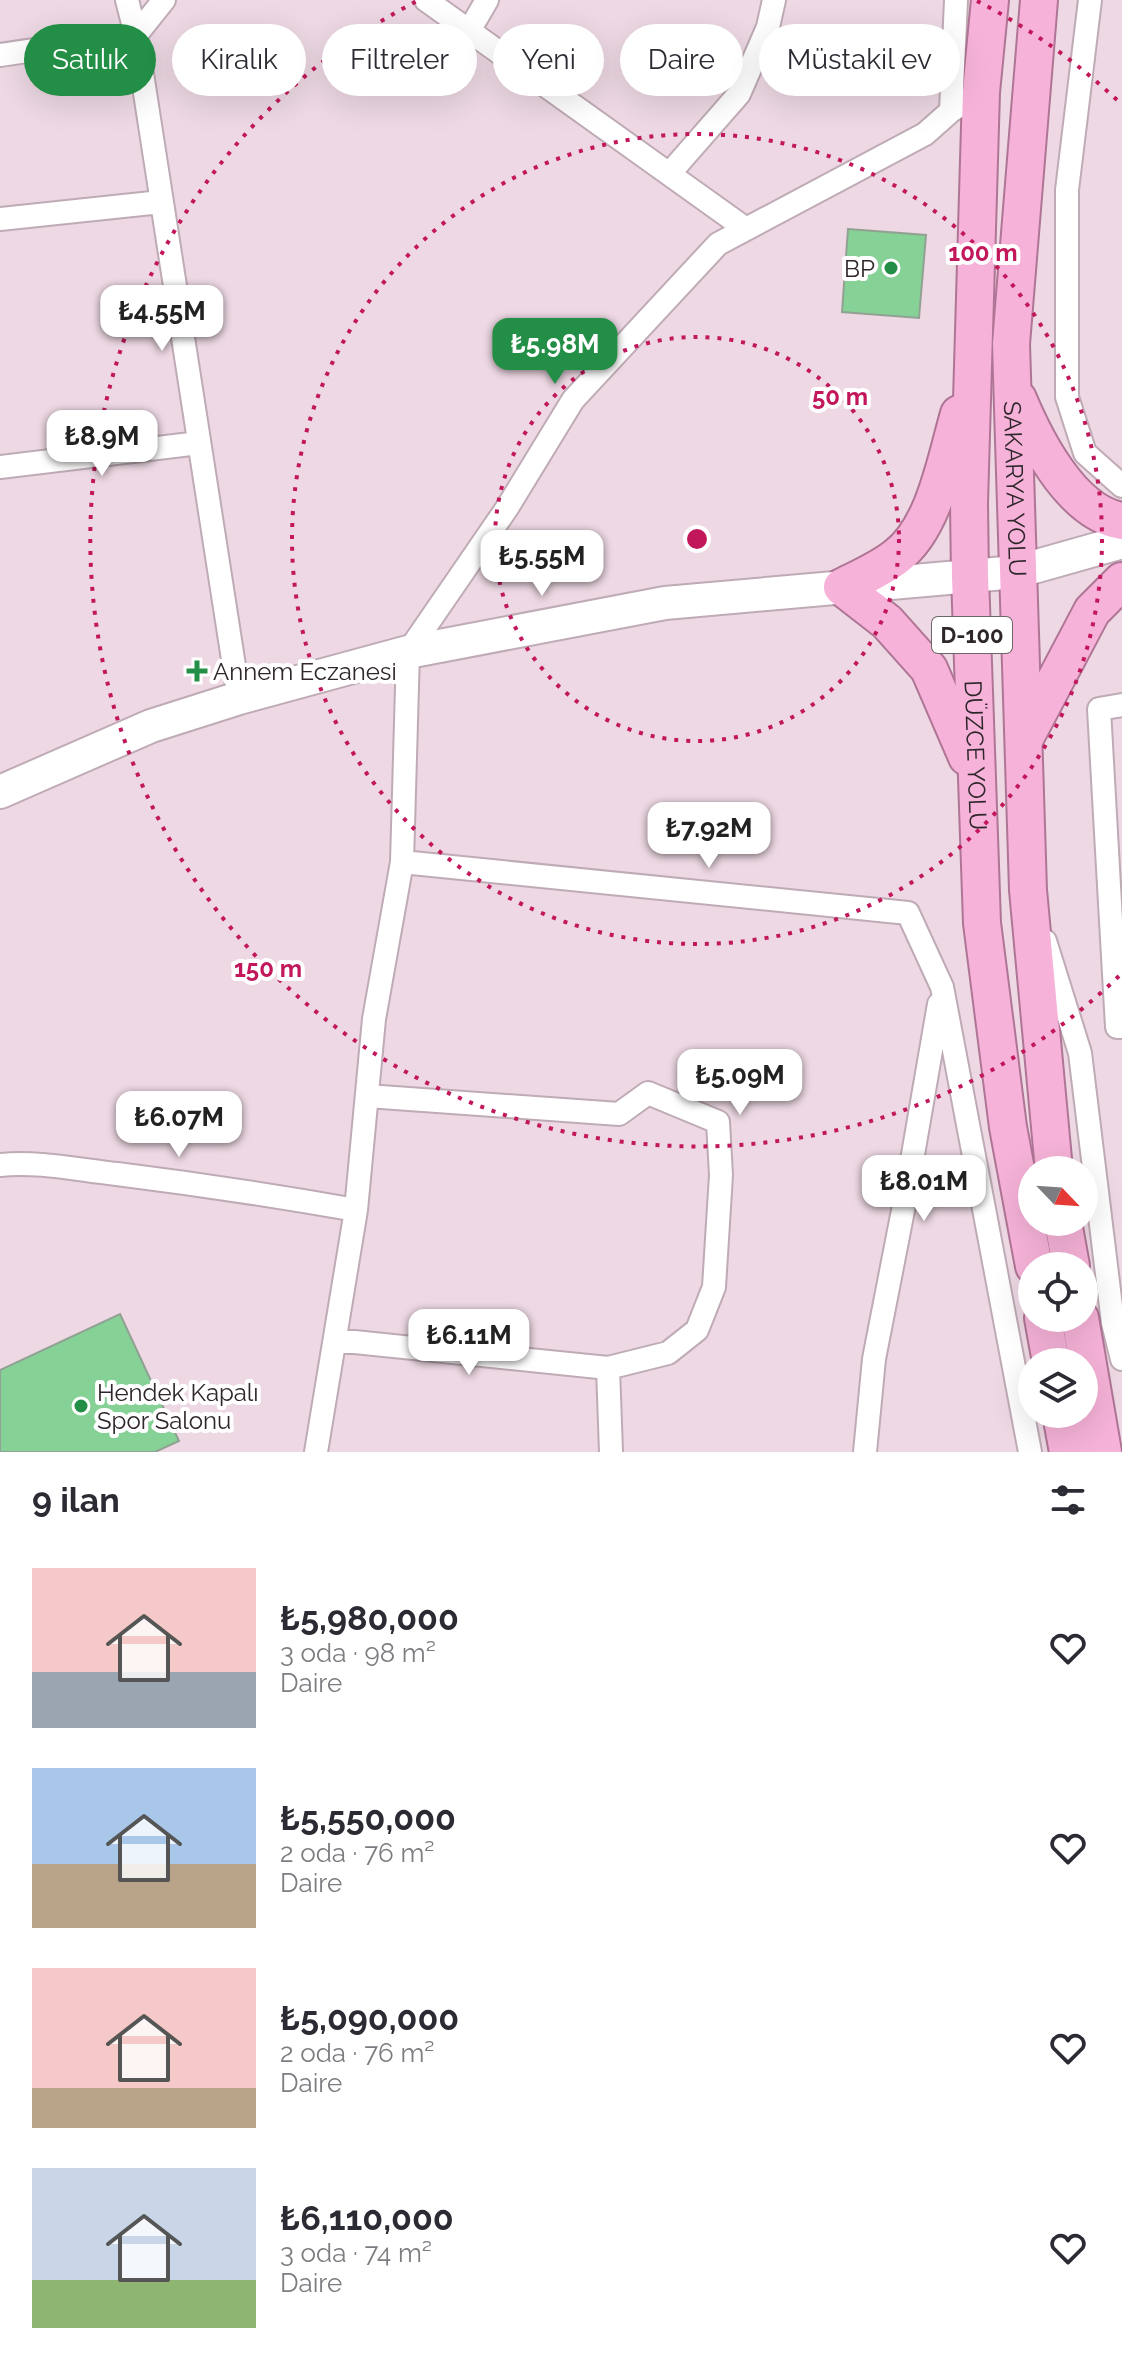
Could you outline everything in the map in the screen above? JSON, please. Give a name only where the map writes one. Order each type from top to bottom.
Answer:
[{"type":"highway","name":"DÜZCE YOLU","points":[[990,0],[981,92],[970,576],[982,923],[1008,1127],[1031,1252]]},
{"type":"highway","name":"SAKARYA YOLU","points":[[1039,0],[1011,344],[1028,890],[1053,1156]]},
{"type":"highway","points":[[973,365],[935,497],[920,528],[898,556],[842,587],[887,622],[929,669],[977,781]]},
{"type":"highway","points":[[1012,383],[1035,438],[1075,494],[1111,519],[1122,521]]},
{"type":"highway","points":[[1023,743],[1092,611],[1122,581]]},
{"type":"highway","points":[[1103,1452],[1105,1321]]},
{"type":"highway","points":[[1064,1428],[1068,1452]]},
{"type":"main road","points":[[0,792],[151,726],[239,698],[408,652],[665,603],[1016,572],[1122,542]]},
{"type":"street","points":[[127,0],[133,24]]},
{"type":"street","points":[[145,24],[164,0]]},
{"type":"street","points":[[426,0],[459,24]]},
{"type":"street","points":[[473,24],[487,0]]},
{"type":"street","points":[[669,174],[739,94],[768,27],[774,0]]},
{"type":"street","points":[[951,111],[956,0]]},
{"type":"street","points":[[1090,0],[1067,190],[1067,397],[1085,453],[1122,486]]},
{"type":"street","points":[[477,37],[746,229]]},
{"type":"street","points":[[0,55],[24,51]]},
{"type":"street","points":[[316,1452],[356,1210],[374,1019],[402,862],[408,652],[507,508],[573,400],[718,244],[925,134],[951,111],[981,92]]},
{"type":"street","points":[[145,96],[239,698]]},
{"type":"street","points":[[0,219],[161,202]]},
{"type":"street","points":[[0,467],[199,443]]},
{"type":"street","points":[[1122,705],[1099,709],[1117,1027],[1122,1027]]},
{"type":"street","points":[[402,862],[908,913],[942,987],[1030,1452]]},
{"type":"street","points":[[1028,890],[1080,1053],[1105,1321],[1122,1359]]},
{"type":"street","points":[[865,1452],[874,1359],[942,987]]},
{"type":"street","points":[[335,1340],[608,1368],[668,1353],[697,1330],[714,1287],[721,1175],[718,1122],[648,1093],[619,1114],[367,1096]]},
{"type":"street","points":[[0,1165],[23,1163],[155,1179],[356,1210]]},
{"type":"street","points":[[608,1368],[611,1452]]},
{"type":"building","points":[[848,229],[926,235],[919,318],[842,312]]},
{"type":"building","name":"Hendek Kapalı Spor Salonu","points":[[120,1314],[179,1441],[155,1452],[0,1452],[0,1370]]},
{"type":"place","name":"BP","points":[[891,268]]},
{"type":"place","name":"Annem Eczanesi","points":[[197,671]]},
{"type":"place","name":"Hendek Kapalı Spor Salonu","points":[[81,1406]]}]
